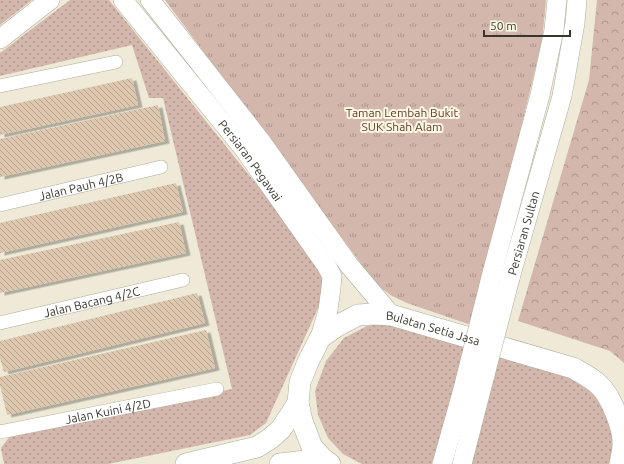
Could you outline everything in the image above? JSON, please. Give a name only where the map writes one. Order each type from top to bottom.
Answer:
[{"type":"main road","name":"Bulatan Setia Jasa","points":[[327,461],[312,447],[302,422],[298,403],[300,382],[320,338],[337,326],[358,315],[374,314],[391,315],[573,368],[590,377],[601,386],[617,404],[623,444],[620,464]]},
{"type":"main road","points":[[186,464],[257,447],[281,429],[298,403]]},
{"type":"main road","points":[[280,464],[327,461]]},
{"type":"street","points":[[0,39],[50,0]]},
{"type":"street","name":"Persiaran Pegawai","points":[[123,0],[244,149],[326,264],[332,276],[328,310],[320,338]]},
{"type":"street","name":"Persiaran Pegawai","points":[[150,0],[260,140],[349,265],[391,315]]},
{"type":"street","name":"Persiaran Sultan","points":[[442,464],[540,94],[554,30],[557,0]]},
{"type":"street","name":"Persiaran Sultan","points":[[462,464],[510,278],[562,96],[575,23],[577,0]]},
{"type":"street","points":[[0,86],[116,62]]},
{"type":"street","name":"Jalan Pauh 4/2B","points":[[0,205],[161,166]]},
{"type":"street","name":"Jalan Bacang 4/2C","points":[[0,323],[183,280]]},
{"type":"street","name":"Jalan Kuini 4/2D","points":[[0,432],[217,389]]},
{"type":"green space","points":[[0,0],[32,0],[0,25]]},
{"type":"green space","points":[[70,0],[109,0],[321,265],[323,297],[266,423],[250,435],[108,464],[4,464],[1,448],[10,436],[232,389],[163,98],[149,98],[132,45],[0,76],[0,53]]},
{"type":"green space","name":"Taman Lembah Bukit SUK Shah Alam","points":[[165,0],[546,0],[542,41],[474,319],[468,324],[407,303],[392,296],[377,285]]},
{"type":"green space","points":[[597,0],[624,0],[624,363],[610,351],[518,321],[589,80]]},
{"type":"green space","points":[[389,322],[571,371],[593,386],[615,434],[611,464],[362,464],[343,454],[328,438],[318,415],[315,391],[326,361],[344,338],[367,326]]},
{"type":"building","points":[[132,78],[138,105],[0,135],[0,107]]},
{"type":"building","points":[[158,105],[165,141],[0,177],[0,139]]},
{"type":"building","points":[[176,183],[183,212],[0,253],[0,223]]},
{"type":"building","points":[[179,222],[186,253],[0,293],[0,260]]},
{"type":"building","points":[[197,293],[205,323],[4,372],[0,358],[0,341]]},
{"type":"building","points":[[206,330],[215,368],[7,415],[0,385],[0,377]]}]
